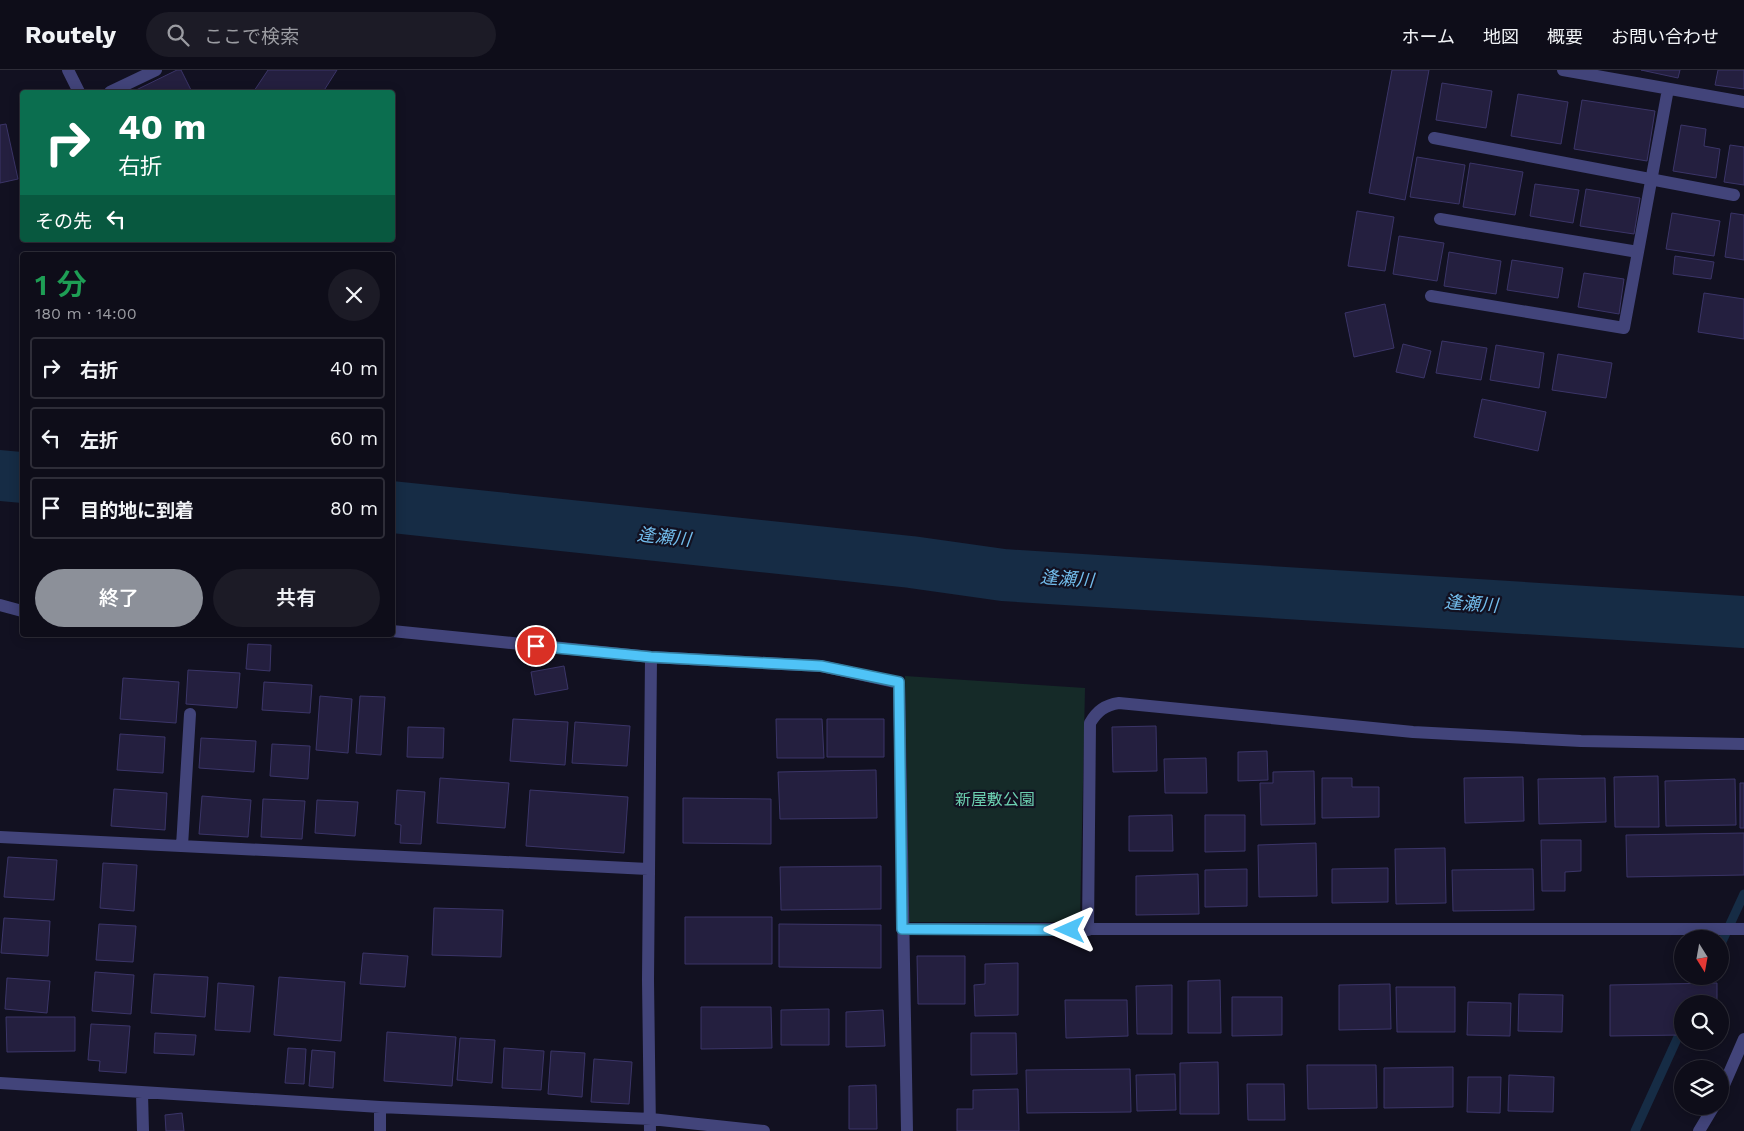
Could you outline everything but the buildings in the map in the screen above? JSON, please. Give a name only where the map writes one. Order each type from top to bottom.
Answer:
[{"type":"street","points":[[68,70],[78,90]]},
{"type":"street","points":[[114,90],[156,70]]},
{"type":"street","points":[[1564,70],[1744,102]]},
{"type":"street","points":[[1431,296],[1624,328],[1668,89]]},
{"type":"street","points":[[1434,138],[1651,181],[1734,195]]},
{"type":"street","points":[[1440,219],[1638,252]]},
{"type":"street","points":[[0,605],[20,610]]},
{"type":"street","points":[[395,630],[651,657],[821,666],[899,682],[907,1131]]},
{"type":"street","points":[[651,657],[648,869],[651,1125]]},
{"type":"street","points":[[1088,930],[1090,723],[1096,712],[1110,704],[1119,703],[1413,732],[1582,741],[1744,744]]},
{"type":"street","points":[[182,846],[190,714]]},
{"type":"street","points":[[0,837],[648,869]]},
{"type":"street","points":[[902,929],[1744,929]]},
{"type":"street","points":[[1729,1074],[1744,1040]]},
{"type":"street","points":[[0,1083],[764,1131]]},
{"type":"street","points":[[142,1093],[143,1131]]},
{"type":"street","points":[[380,1107],[380,1131]]},
{"type":"street","points":[[1699,1131],[1709,1115]]},
{"type":"green space","name":"新屋敷公園","points":[[905,676],[1085,688],[1080,922],[909,922]]},
{"type":"water","points":[[0,450],[20,452],[20,503],[0,501]]},
{"type":"water","points":[[395,494],[489,518],[395,523]]},
{"type":"waterway","name":"逢瀬川","points":[[395,507],[911,562],[1003,575],[1744,622]]},
{"type":"waterway","points":[[1727,930],[1744,894]]},
{"type":"waterway","points":[[1699,992],[1702,985]]},
{"type":"waterway","points":[[1635,1131],[1674,1046]]},
{"type":"route","points":[[536,646],[651,657],[821,666],[899,682],[902,929],[1070,930]]}]
